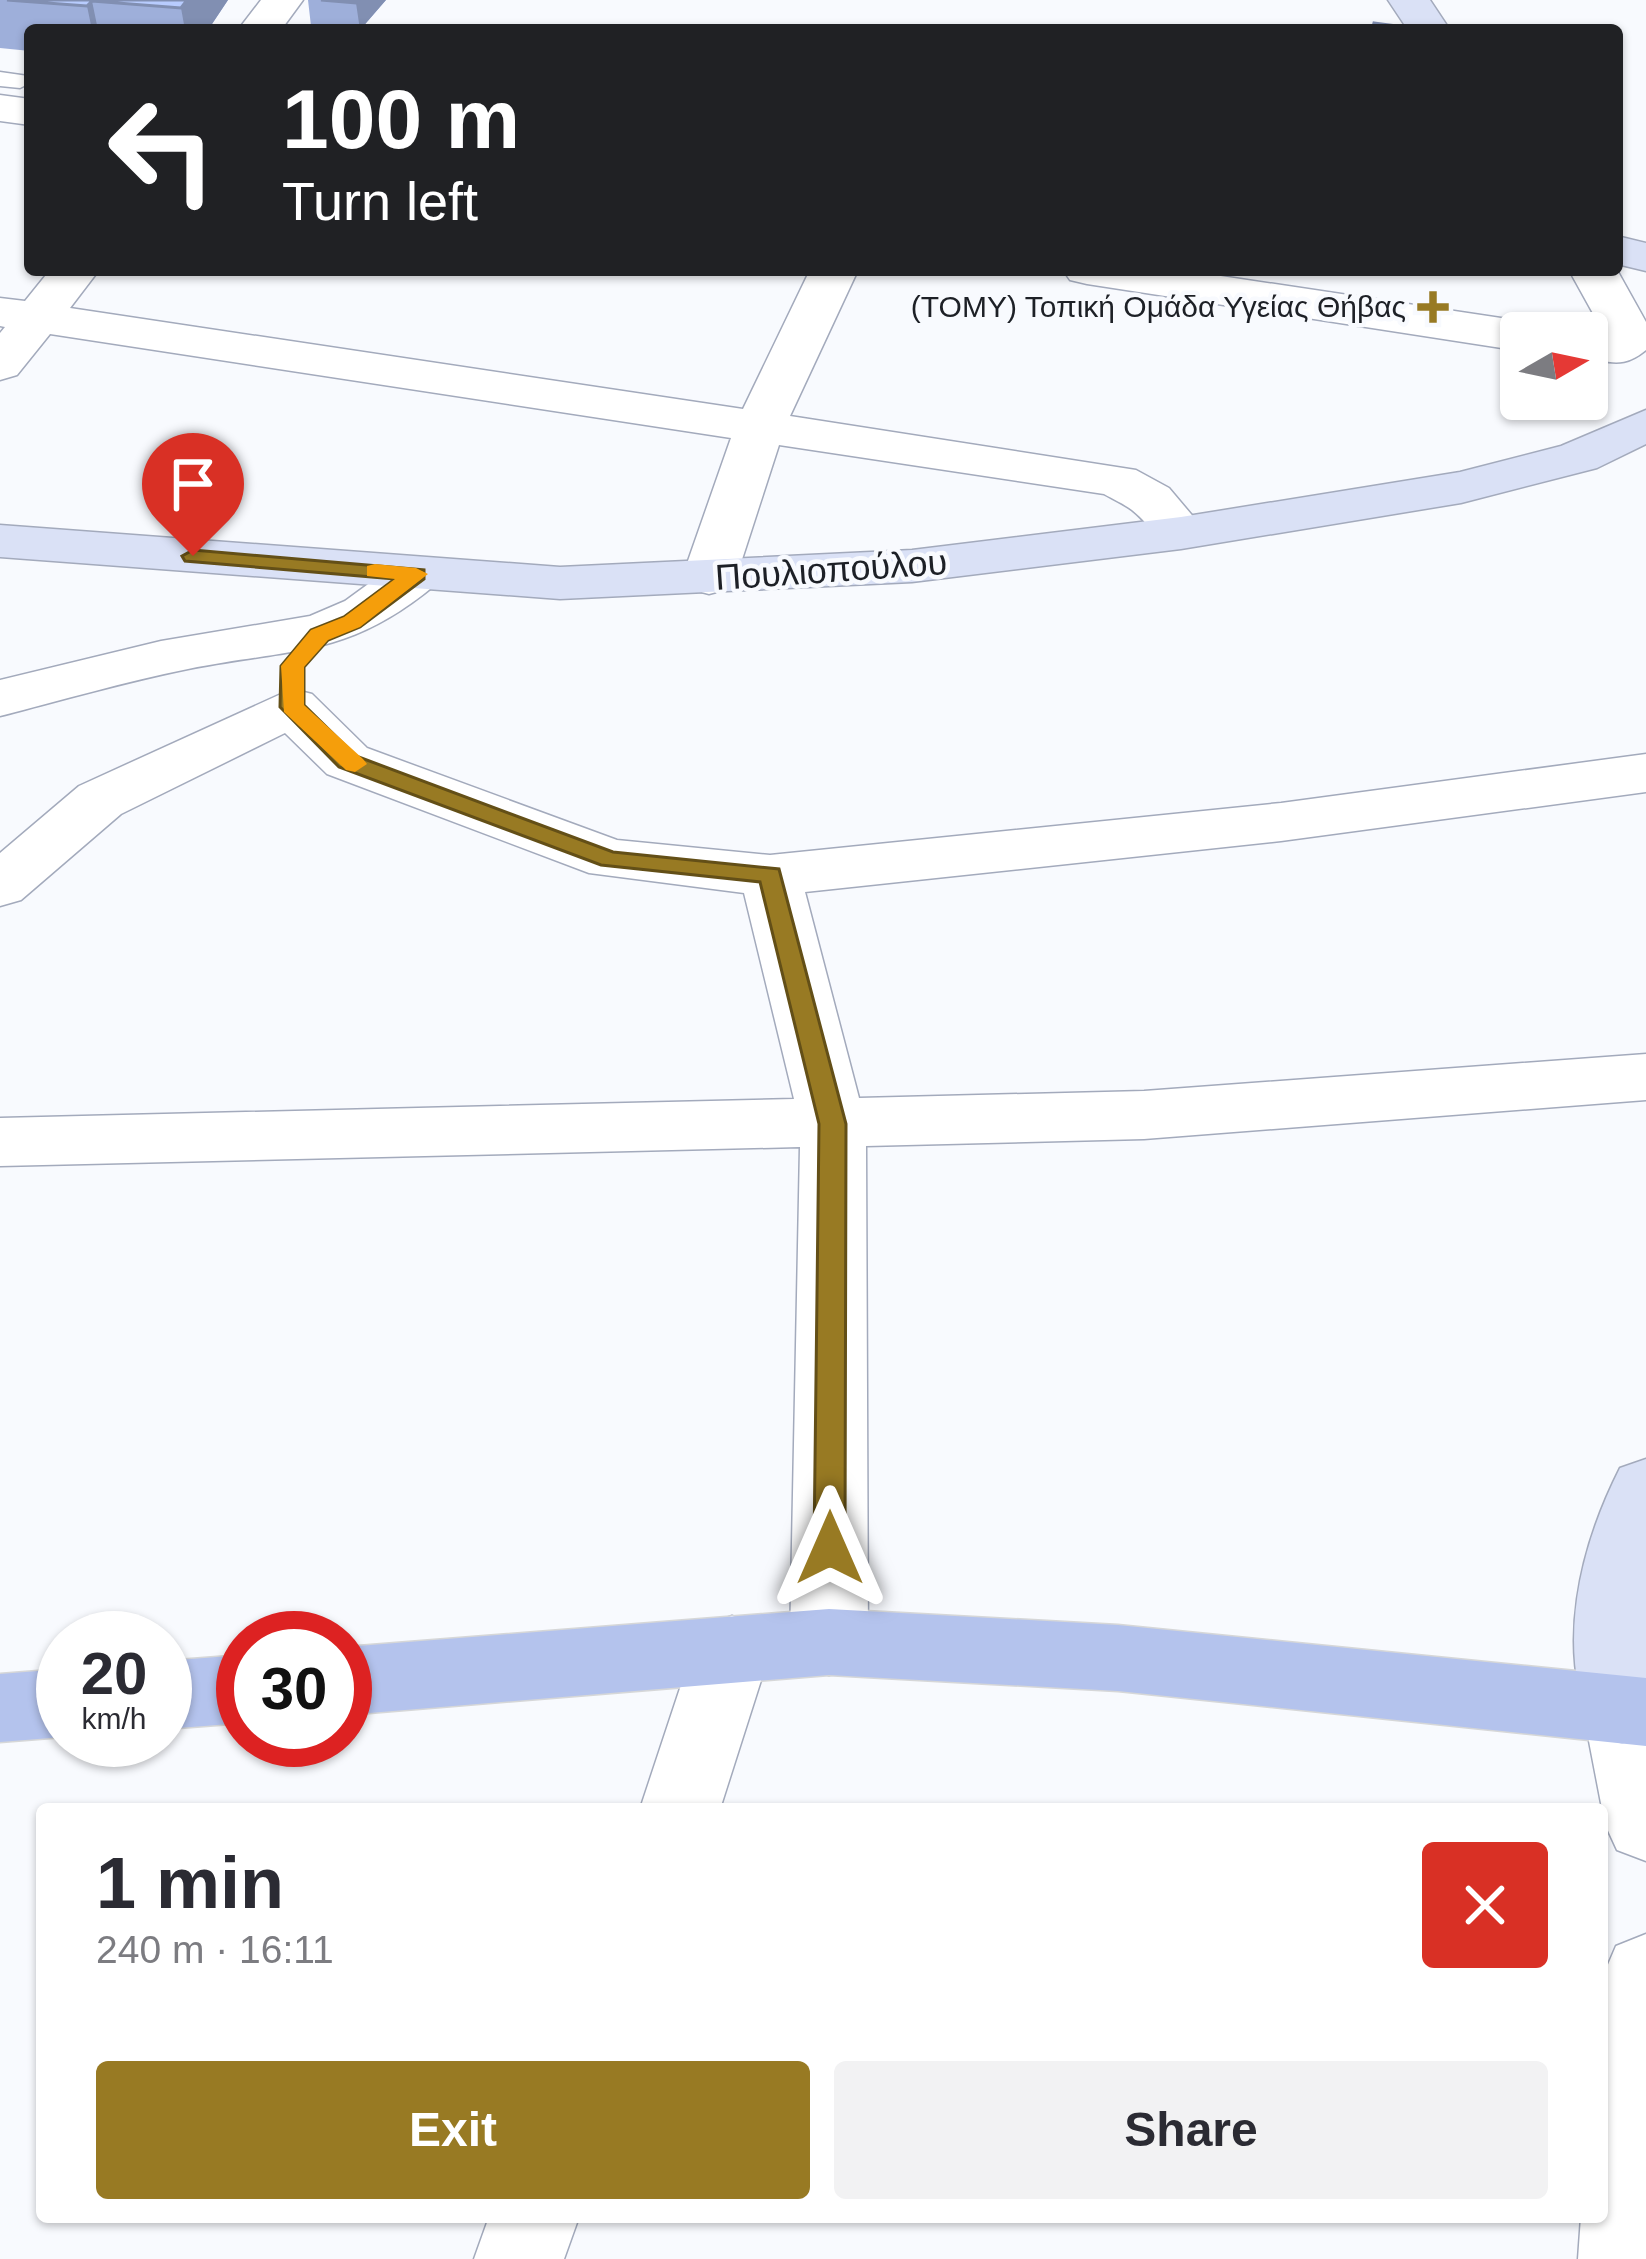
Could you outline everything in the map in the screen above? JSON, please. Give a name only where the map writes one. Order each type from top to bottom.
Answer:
[{"type":"main road","points":[[372,1679],[829,1642],[1118,1658],[1634,1711]]},
{"type":"main road","points":[[0,1708],[36,1705]]},
{"type":"street","points":[[264,24],[282,0]]},
{"type":"street","points":[[0,365],[20,315],[68,276]]},
{"type":"street","points":[[709,578],[759,429],[831,276]]},
{"type":"street","points":[[1126,276],[1500,333]]},
{"type":"street","points":[[1597,276],[1631,338],[1616,350]]},
{"type":"street","points":[[20,315],[1118,481],[1151,499],[1181,533]]},
{"type":"street","name":"Πουλιοπούλου","points":[[0,541],[560,584],[912,566],[1181,533],[1461,487],[1579,457],[1646,425]]},
{"type":"street","points":[[0,698],[218,646],[320,635],[352,622],[416,574]]},
{"type":"street","points":[[320,635],[293,666],[292,707],[347,761],[610,860],[770,874],[1257,824],[1646,772]]},
{"type":"street","points":[[0,886],[100,800],[292,707]]},
{"type":"street","points":[[770,874],[833,1124],[829,1642]]},
{"type":"street","points":[[0,1142],[1144,1115],[1646,1077]]},
{"type":"street","points":[[1646,1489],[1616,1574],[1614,1631],[1634,1711],[1646,1824]]},
{"type":"street","points":[[682,1803],[733,1649]]},
{"type":"street","points":[[1623,2259],[1646,1974]]},
{"type":"street","points":[[519,2259],[532,2223]]},
{"type":"building","points":[[7,0],[187,0],[181,8]]},
{"type":"slow traffic","points":[[355,764],[292,707],[293,666],[320,635],[387,600],[416,574],[375,571]]},
{"type":"place","name":"(ΤΟΜΥ) Τοπική Ομάδα Υγείας Θήβας","points":[[1433,307]]},
{"type":"route","points":[[193,556],[416,574],[387,600],[320,635],[293,666],[292,707],[347,761],[610,860],[770,874],[833,1124],[830,1548]]}]
